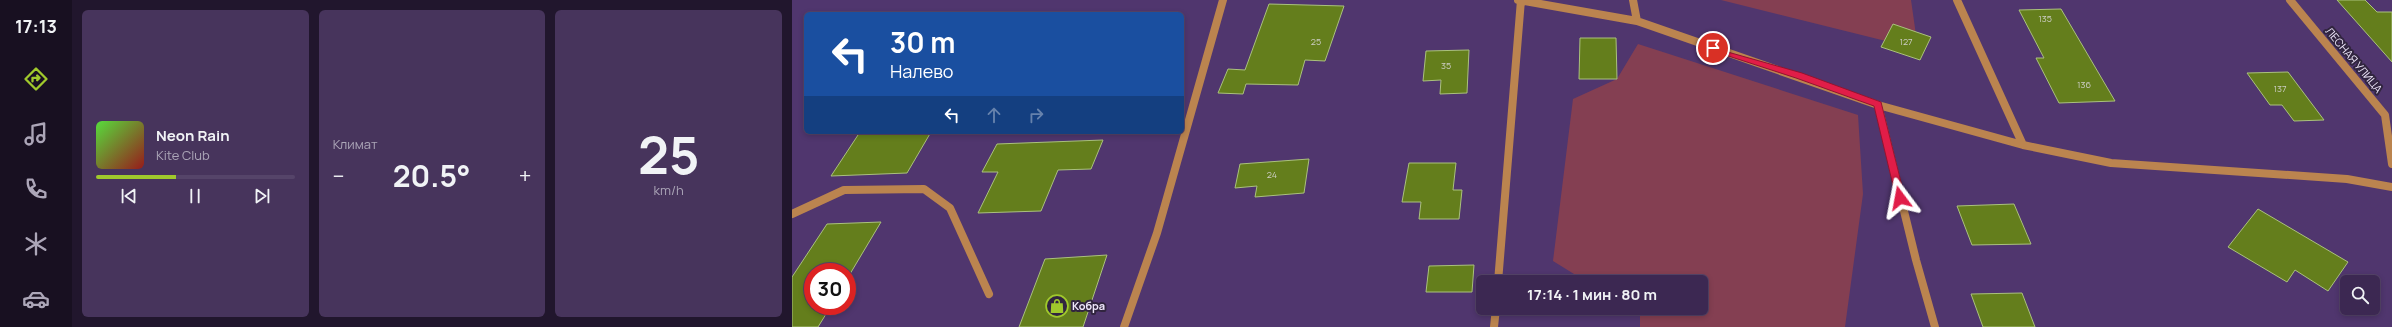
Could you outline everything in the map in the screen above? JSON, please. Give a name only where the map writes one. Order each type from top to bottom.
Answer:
[{"type":"street","points":[[1124,327],[1157,233],[1223,0]]},
{"type":"street","points":[[1499,275],[1520,0],[1637,21],[1878,105],[2023,145],[2111,163],[2339,179],[2392,187]]},
{"type":"street","points":[[1633,0],[1637,21]]},
{"type":"street","points":[[1957,0],[2023,145]]},
{"type":"street","name":"ЛЕСНАЯ УЛИЦА","points":[[2290,0],[2385,115],[2392,164]]},
{"type":"street","points":[[1878,105],[1916,260],[1935,327]]},
{"type":"street","points":[[792,214],[844,190],[924,189],[950,208],[989,294]]},
{"type":"street","points":[[1494,327],[1495,315]]},
{"type":"shaded area","points":[[1721,0],[1911,0],[1918,49]]},
{"type":"shaded area","points":[[1638,44],[1858,115],[1863,194],[1845,327],[1640,327],[1640,315],[1708,315],[1708,275],[1576,275],[1553,261],[1573,99],[1617,79]]},
{"type":"building","points":[[2337,0],[2365,0],[2377,12],[2392,12],[2392,62]]},
{"type":"building","points":[[1269,4],[1344,6],[1325,61],[1305,60],[1298,85],[1246,84],[1243,94],[1218,93],[1228,69],[1245,70]]},
{"type":"building","points":[[2061,9],[2115,101],[2059,103],[2036,58],[2044,58],[2019,10]]},
{"type":"building","points":[[1893,24],[1931,37],[1920,60],[1881,47]]},
{"type":"building","points":[[1580,38],[1616,38],[1617,79],[1579,79]]},
{"type":"building","points":[[1469,50],[1467,93],[1440,94],[1441,80],[1423,81],[1426,51]]},
{"type":"building","points":[[2288,72],[2324,120],[2294,121],[2282,105],[2270,105],[2247,73]]},
{"type":"building","points":[[859,134],[930,134],[907,173],[831,176]]},
{"type":"building","points":[[1103,140],[1091,169],[1058,170],[1041,211],[978,213],[998,172],[982,172],[997,144]]},
{"type":"building","points":[[1309,159],[1304,193],[1255,197],[1257,186],[1235,188],[1240,164]]},
{"type":"building","points":[[1409,163],[1456,163],[1453,190],[1462,190],[1459,219],[1419,219],[1421,202],[1402,202]]},
{"type":"building","points":[[2014,204],[2031,244],[1972,245],[1957,206]]},
{"type":"building","points":[[2258,209],[2348,262],[2328,291],[2295,270],[2287,282],[2228,247]]},
{"type":"building","points":[[881,222],[856,264],[804,263],[804,315],[825,315],[818,327],[792,327],[792,277],[827,224]]},
{"type":"building","points":[[1107,255],[1083,327],[1019,327],[1045,259]]},
{"type":"building","points":[[1474,265],[1472,292],[1426,292],[1429,266]]},
{"type":"building","points":[[2022,293],[2035,327],[1983,327],[1971,294]]},
{"type":"place","name":"Кобра","points":[[1057,306]]},
{"type":"route","points":[[1713,48],[1799,76],[1878,105],[1900,198]]}]
